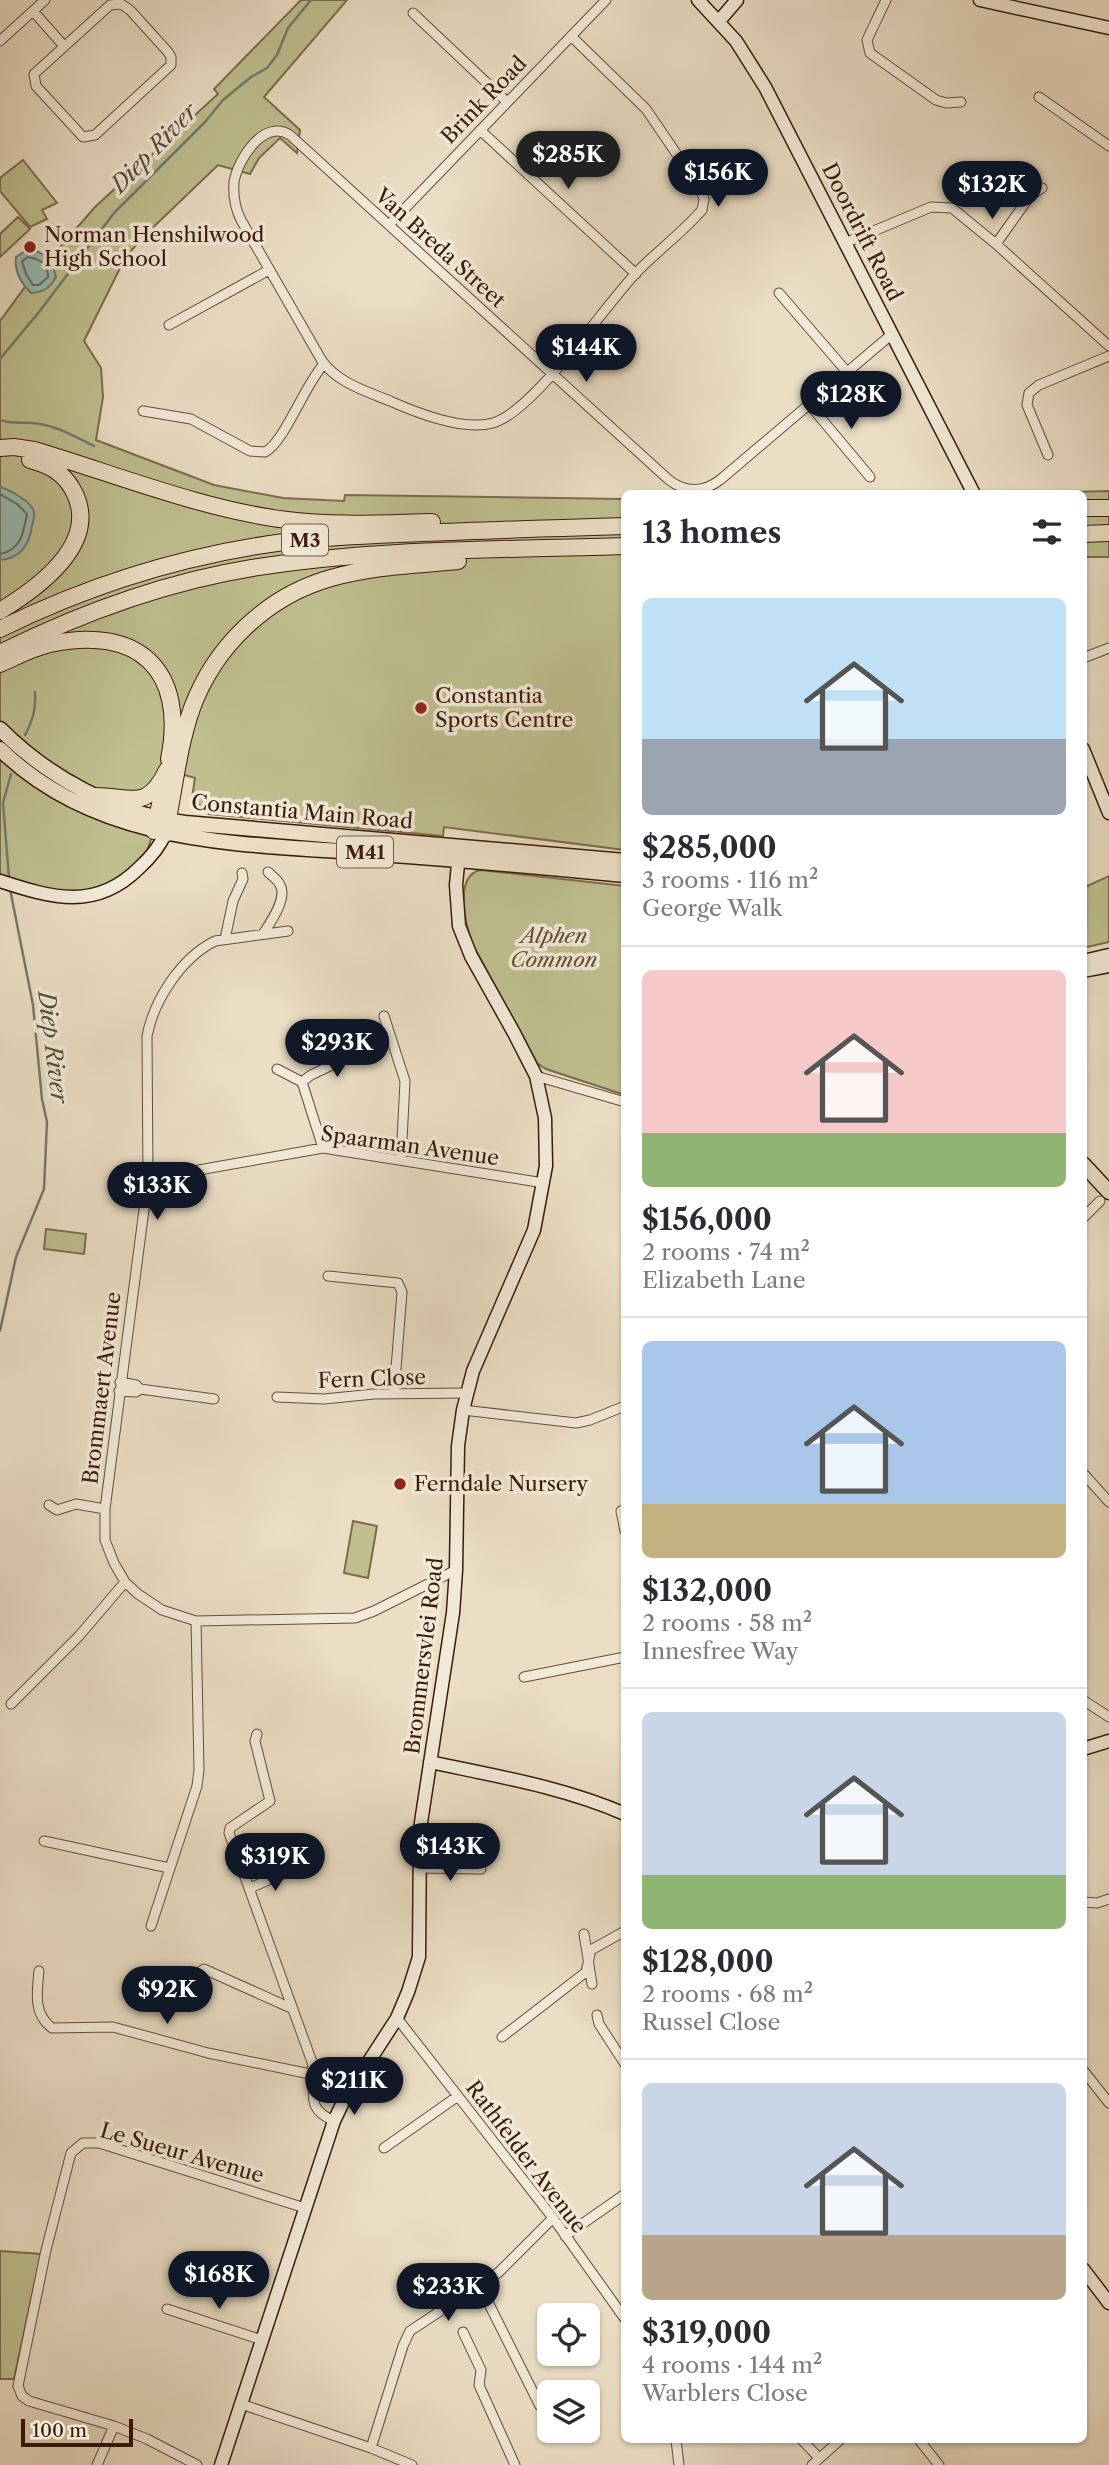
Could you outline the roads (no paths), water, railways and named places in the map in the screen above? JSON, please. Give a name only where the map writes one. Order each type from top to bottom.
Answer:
[{"type":"highway","points":[[0,448],[34,450],[218,506],[288,520],[354,523],[499,522],[514,523],[529,529]]},
{"type":"highway","points":[[0,459],[32,460],[60,472],[76,496],[79,517],[70,549],[50,575],[37,588],[0,611]]},
{"type":"highway","points":[[1087,508],[1109,508]]},
{"type":"highway","name":"M3","points":[[0,629],[100,587],[159,568],[284,542],[368,534],[621,526]]},
{"type":"highway","points":[[1087,534],[1109,533]]},
{"type":"highway","name":"M3","points":[[0,653],[116,603],[250,568],[370,554],[621,547]]},
{"type":"highway","points":[[161,826],[192,709],[203,685],[232,641],[274,604],[322,581],[361,571],[562,549]]},
{"type":"highway","points":[[0,664],[29,651],[64,642],[102,641],[122,645],[141,654],[159,670],[170,691],[174,714],[161,826]]},
{"type":"highway","points":[[95,796],[129,800],[144,798],[157,788],[167,770]]},
{"type":"main road","name":"Constantia Main Road","points":[[0,729],[29,756],[57,776],[161,826]]},
{"type":"main road","name":"Constantia Main Road","points":[[0,749],[41,782],[67,798],[112,819],[161,826],[459,853],[621,874]]},
{"type":"main road","name":"Constantia Main Road","points":[[459,853],[621,861]]},
{"type":"main road","points":[[1087,1170],[1104,1196]]},
{"type":"street","points":[[0,41],[45,0]]},
{"type":"street","name":"Brink Road","points":[[389,225],[606,0]]},
{"type":"street","name":"Doordrift Road","points":[[698,0],[740,47],[765,87],[972,490]]},
{"type":"street","points":[[719,21],[737,0]]},
{"type":"street","points":[[886,0],[867,40],[870,53],[936,100],[951,104],[961,102]]},
{"type":"street","points":[[980,0],[1014,4],[1109,28]]},
{"type":"street","points":[[121,4],[131,10],[168,52],[172,61],[168,70],[95,135],[83,137],[34,82],[37,70],[64,46],[110,5],[121,4]]},
{"type":"street","points":[[33,11],[64,46]]},
{"type":"street","points":[[413,13],[507,102]]},
{"type":"street","points":[[169,324],[269,270],[324,364],[342,380],[407,409],[474,426],[491,423],[513,413],[552,373],[636,274],[699,213],[704,203],[703,194],[646,109],[571,36]]},
{"type":"street","points":[[1039,97],[1109,146]]},
{"type":"street","name":"Van Breda Street","points":[[269,270],[238,213],[234,182],[244,155],[263,135],[277,130],[290,135],[669,480],[690,490],[716,483],[892,334]]},
{"type":"street","points":[[480,130],[636,274]]},
{"type":"street","points":[[996,244],[1030,196],[1042,188]]},
{"type":"street","points":[[845,243],[939,206],[958,211],[1109,346]]},
{"type":"street","points":[[779,293],[847,372]]},
{"type":"street","points":[[1048,456],[1027,405],[1030,393],[1039,386],[1109,356]]},
{"type":"street","points":[[143,411],[191,419],[250,451],[265,453],[275,444],[314,374],[324,364]]},
{"type":"street","points":[[809,404],[870,477]]},
{"type":"street","points":[[1087,656],[1109,648]]},
{"type":"street","points":[[1088,777],[1109,814]]},
{"type":"street","points":[[0,881],[43,894],[82,897],[111,890],[141,867],[161,826]]},
{"type":"street","name":"Brommersvlei Road","points":[[221,2465],[334,2121],[344,2100],[397,2018],[419,1957],[422,1810],[447,1657],[456,1570],[458,1446],[463,1410],[473,1371],[525,1255],[539,1211],[544,1183],[546,1130],[536,1076],[463,940],[456,910],[459,853]]},
{"type":"street","points":[[263,934],[277,910],[282,891],[281,885],[268,872]]},
{"type":"street","points":[[225,939],[233,901],[243,879],[242,873]]},
{"type":"street","name":"Brommaert Avenue","points":[[288,931],[225,939],[207,945],[170,983],[153,1013],[148,1036],[148,1178],[105,1509],[105,1540],[125,1582],[138,1594],[162,1610],[196,1621],[355,1618],[456,1570]]},
{"type":"street","points":[[1087,960],[1109,955]]},
{"type":"street","points":[[1087,970],[1109,966]]},
{"type":"street","points":[[384,1016],[405,1082],[401,1160]]},
{"type":"street","points":[[302,1082],[330,1066],[331,1055]]},
{"type":"street","points":[[277,1069],[302,1082],[323,1148]]},
{"type":"street","points":[[536,1076],[621,1101]]},
{"type":"street","name":"Spaarman Avenue","points":[[148,1178],[323,1148],[544,1183]]},
{"type":"street","points":[[1087,1213],[1104,1196]]},
{"type":"street","points":[[328,1276],[398,1283],[401,1287],[394,1394]]},
{"type":"street","points":[[120,1386],[136,1392],[140,1389],[214,1399]]},
{"type":"street","name":"Fern Close","points":[[278,1397],[324,1399],[467,1393]]},
{"type":"street","points":[[463,1410],[576,1423],[621,1408]]},
{"type":"street","points":[[1087,1477],[1109,1502]]},
{"type":"street","points":[[49,1505],[57,1510],[76,1504],[105,1509]]},
{"type":"street","points":[[11,1704],[79,1636],[125,1582]]},
{"type":"street","points":[[151,1926],[197,1786],[196,1621]]},
{"type":"street","points":[[524,1678],[621,1658]]},
{"type":"street","points":[[1087,1703],[1109,1717]]},
{"type":"street","points":[[257,1734],[255,1741],[270,1801],[230,1828],[232,1841],[315,2075],[314,2105],[316,2110],[334,2121]]},
{"type":"street","points":[[1087,1748],[1109,1741]]},
{"type":"street","points":[[430,1762],[530,1783],[575,1795],[621,1812]]},
{"type":"street","points":[[44,1842],[169,1868]]},
{"type":"street","points":[[419,1868],[481,1869]]},
{"type":"street","points":[[250,1888],[289,1871]]},
{"type":"street","points":[[1087,1902],[1097,1903],[1109,1899]]},
{"type":"street","points":[[502,2037],[586,1972],[591,1950],[621,1933]]},
{"type":"street","points":[[584,1934],[592,1984]]},
{"type":"street","points":[[181,2003],[198,1973],[204,1969],[293,2010]]},
{"type":"street","points":[[38,1971],[37,2002],[45,2023],[52,2028],[113,2027],[208,2053],[315,2075]]},
{"type":"street","points":[[597,2015],[599,2024],[621,2058]]},
{"type":"street","name":"Rathfelder Avenue","points":[[397,2018],[553,2218],[621,2313]]},
{"type":"street","points":[[1087,2075],[1109,2103]]},
{"type":"street","points":[[384,2148],[458,2096]]},
{"type":"street","name":"Le Sueur Avenue","points":[[197,2465],[147,2439],[114,2426],[29,2401],[22,2396],[18,2386],[46,2250],[71,2153],[90,2141],[99,2143],[305,2208]]},
{"type":"street","points":[[565,2236],[621,2197]]},
{"type":"street","points":[[371,2448],[406,2336],[415,2327],[481,2286],[514,2259],[553,2218]]},
{"type":"street","points":[[1087,2274],[1109,2302]]},
{"type":"street","points":[[481,2286],[537,2400]]},
{"type":"street","points":[[167,2309],[262,2340]]},
{"type":"street","points":[[463,2332],[481,2370],[479,2385],[515,2465]]},
{"type":"street","points":[[241,2404],[371,2448],[412,2465]]},
{"type":"street","points":[[97,2465],[114,2426]]},
{"type":"street","points":[[676,2443],[679,2465]]},
{"type":"street","points":[[804,2443],[815,2462],[837,2443]]},
{"type":"street","points":[[921,2443],[939,2465]]},
{"type":"water","points":[[27,250],[43,254],[50,261],[56,277],[49,287],[40,292],[31,293],[17,271],[16,257]]},
{"type":"water","points":[[0,487],[27,502],[34,515],[29,539],[23,549],[13,557],[0,560]]},
{"type":"waterway","name":"Diep River","points":[[0,359],[114,213],[205,122],[223,100],[251,77],[267,68],[277,55],[288,28],[311,0]]},
{"type":"waterway","points":[[0,420],[47,425],[94,446]]},
{"type":"waterway","name":"Diep River","points":[[25,735],[33,714],[35,692]]},
{"type":"waterway","name":"Diep River","points":[[9,878],[3,803],[11,774]]},
{"type":"waterway","name":"Diep River","points":[[0,1331],[16,1257],[44,1189],[47,1122],[42,1099],[33,1005],[10,889]]},
{"type":"place","name":"Norman Henshilwood High School","points":[[30,247]]},
{"type":"place","name":"Constantia Sports Centre","points":[[421,708]]},
{"type":"place","name":"Ferndale Nursery","points":[[400,1484]]},
{"type":"park label","name":"Alphen Common","points":[[554,948]]}]
